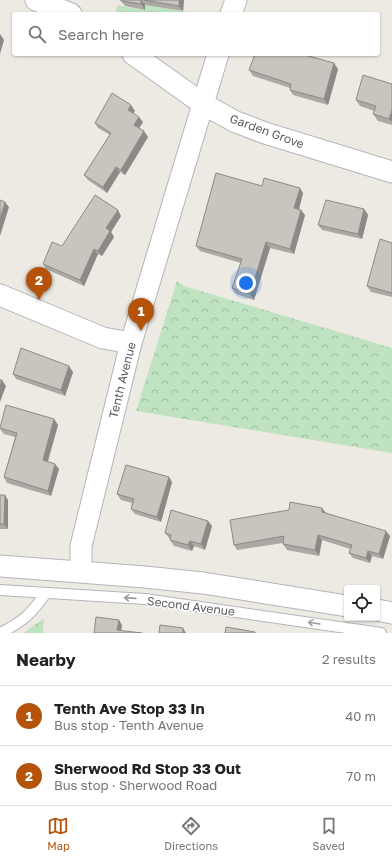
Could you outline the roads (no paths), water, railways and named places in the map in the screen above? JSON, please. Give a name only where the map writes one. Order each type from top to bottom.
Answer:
[{"type":"street","points":[[36,0],[66,12]]},
{"type":"street","points":[[232,12],[236,0]]},
{"type":"street","name":"Garden Grove","points":[[136,56],[203,104],[236,122],[265,133],[392,172]]},
{"type":"street","name":"Tenth Avenue","points":[[81,572],[81,546],[131,343],[217,56]]},
{"type":"street","points":[[0,295],[103,338],[131,343]]},
{"type":"street","name":"Second Avenue","points":[[0,566],[203,583],[344,606]]},
{"type":"street","points":[[380,611],[392,613]]},
{"type":"lane","name":"Second Avenue","points":[[0,590],[174,603],[381,633]]},
{"type":"lane","points":[[0,632],[20,622],[32,612],[46,593]]},
{"type":"place","name":"Sherwood Rd Stop 33 Out","points":[[39,300]]},
{"type":"place","name":"Tenth Ave Stop 33 In","points":[[141,331]]}]
